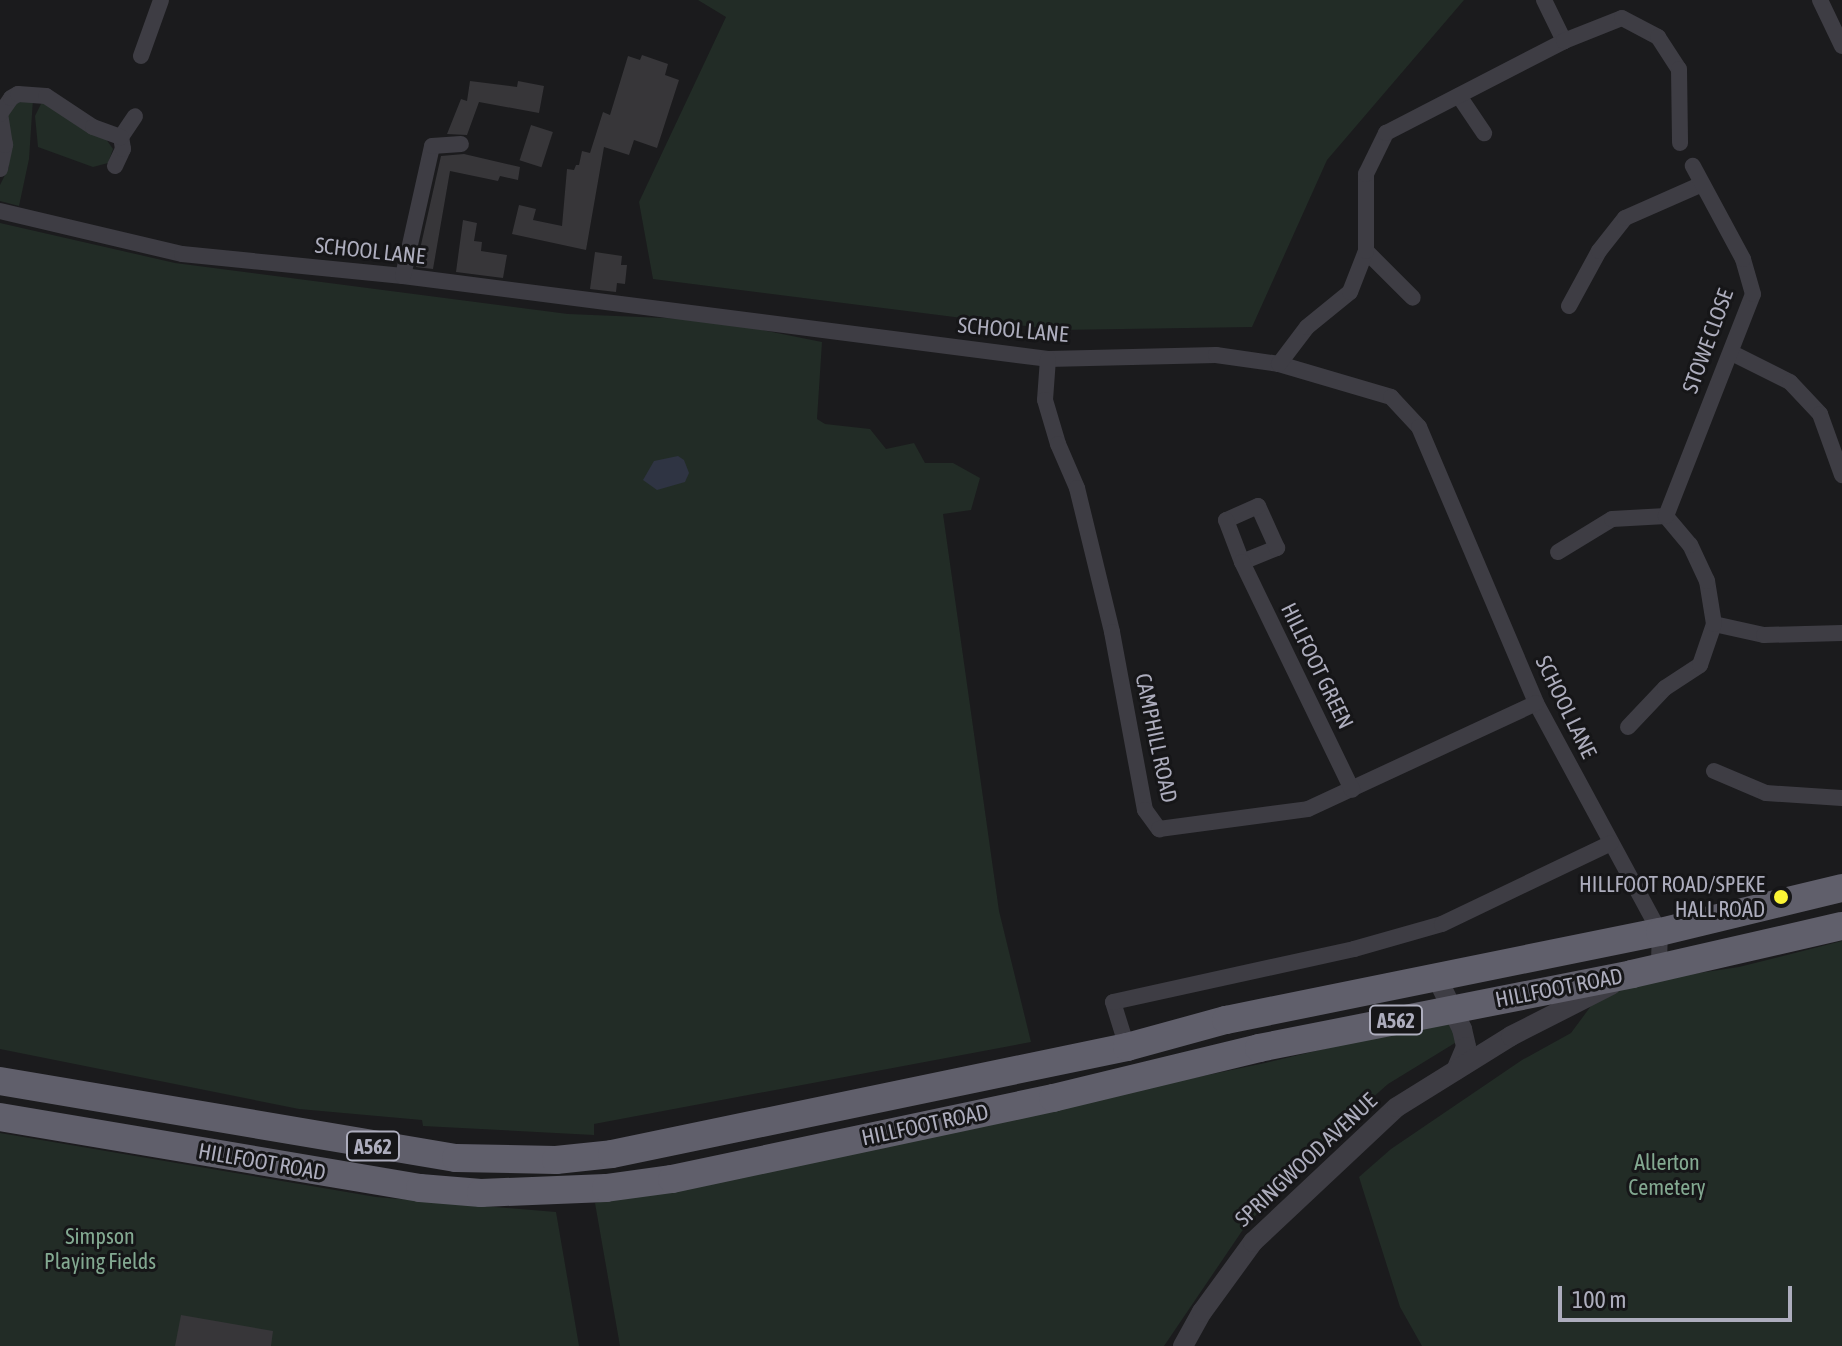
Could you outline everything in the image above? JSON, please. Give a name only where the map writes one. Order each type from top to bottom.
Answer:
[{"type":"highway","name":"HILLFOOT ROAD","points":[[0,1081],[456,1158],[587,1157],[1127,1047],[1226,1020],[1660,932],[1842,888]]},
{"type":"highway","name":"HILLFOOT ROAD","points":[[0,1117],[420,1188],[481,1193],[592,1189],[672,1179],[1053,1098],[1259,1048],[1646,970],[1842,926]]},
{"type":"street","points":[[141,56],[161,0]]},
{"type":"street","points":[[1544,0],[1564,41]]},
{"type":"street","points":[[1820,0],[1842,46]]},
{"type":"street","points":[[1279,364],[1307,327],[1350,292],[1366,251],[1366,174],[1386,133],[1564,41],[1622,18],[1658,37],[1679,69],[1680,143]]},
{"type":"street","points":[[0,169],[5,145],[0,114],[11,98],[18,94],[46,96],[93,127],[121,137]]},
{"type":"street","points":[[1459,96],[1484,133]]},
{"type":"street","points":[[115,166],[123,149],[121,137],[135,116]]},
{"type":"street","points":[[403,276],[432,146],[461,144]]},
{"type":"street","name":"STOWE CLOSE","points":[[1666,516],[1753,294],[1743,259],[1693,166]]},
{"type":"street","points":[[1569,306],[1599,251],[1625,218],[1702,184]]},
{"type":"street","name":"SCHOOL LANE","points":[[0,211],[182,254],[403,276],[1048,359],[1216,355],[1279,364],[1391,397],[1419,427],[1536,703],[1660,932]]},
{"type":"street","points":[[1366,251],[1413,298]]},
{"type":"street","points":[[1732,353],[1790,382],[1820,414],[1842,475]]},
{"type":"street","name":"CAMPHILL ROAD","points":[[1048,359],[1045,400],[1080,503],[1112,632],[1145,810],[1159,829],[1308,809],[1536,703]]},
{"type":"street","points":[[1558,552],[1612,519],[1666,516],[1690,545],[1707,581],[1714,624],[1700,665],[1665,688],[1628,727]]},
{"type":"street","name":"HILLFOOT GREEN","points":[[1242,562],[1352,790]]},
{"type":"street","points":[[1714,624],[1764,635],[1842,633]]},
{"type":"street","points":[[1714,771],[1766,793],[1842,798]]},
{"type":"street","points":[[1127,1047],[1113,1002],[1354,949],[1442,924],[1611,843]]},
{"type":"street","points":[[1646,970],[1660,932]]},
{"type":"street","name":"SPRINGWOOD AVENUE","points":[[1183,1346],[1202,1312],[1253,1242],[1397,1107],[1511,1036],[1646,970]]},
{"type":"street","points":[[1437,978],[1466,1047],[1456,1070]]},
{"type":"street","points":[[587,1157],[592,1189]]},
{"type":"green space","points":[[698,0],[1464,0],[1327,160],[1252,327],[1057,330],[653,279],[639,202],[726,17]]},
{"type":"green space","points":[[33,99],[29,159],[19,206],[0,201],[0,185],[9,167],[7,115],[16,101]]},
{"type":"green space","points":[[42,102],[106,139],[113,149],[108,163],[93,167],[38,147],[35,116]]},
{"type":"green space","points":[[0,223],[175,263],[568,314],[713,320],[822,342],[817,419],[825,424],[870,429],[886,449],[914,443],[925,463],[953,463],[980,478],[971,510],[943,514],[999,911],[1031,1042],[594,1124],[594,1135],[423,1126],[422,1120],[299,1109],[0,1049]]},
{"type":"green space","name":"Allerton Cemetery","points":[[1842,941],[1842,1346],[1422,1346],[1400,1307],[1359,1177],[1391,1149],[1522,1060],[1571,1033],[1605,987],[1739,967]]},
{"type":"green space","points":[[1464,1016],[1468,1035],[1388,1084],[1310,1153],[1242,1231],[1164,1346],[620,1346],[595,1203],[1265,1063]]},
{"type":"green space","name":"Simpson Playing Fields","points":[[0,1133],[376,1197],[556,1212],[579,1346],[0,1346]]},
{"type":"water","points":[[678,456],[684,460],[689,473],[685,482],[657,490],[643,480],[654,461]]},
{"type":"building","points":[[642,55],[668,64],[665,75],[679,80],[657,148],[634,140],[629,155],[604,147],[586,250],[512,234],[519,205],[536,209],[533,220],[562,226],[567,169],[574,170],[579,165],[582,151],[590,153],[603,112],[610,115],[628,56],[640,60]]},
{"type":"building","points":[[470,81],[517,87],[518,81],[544,86],[539,113],[479,102],[467,135],[447,134],[461,99],[467,101]]},
{"type":"building","points":[[531,125],[553,132],[541,167],[520,160]]},
{"type":"building","points":[[464,154],[520,167],[518,180],[500,176],[498,181],[450,171],[433,269],[416,267],[441,156]]},
{"type":"building","points":[[463,220],[477,223],[474,241],[482,242],[481,251],[507,255],[503,278],[456,272]]},
{"type":"building","points":[[595,252],[622,256],[621,265],[627,265],[625,284],[617,283],[616,292],[590,289]]},
{"type":"building","points":[[181,1315],[273,1331],[271,1346],[175,1346]]},
{"type":"place","name":"HILLFOOT ROAD/SPEKE HALL ROAD","points":[[1781,897]]}]
